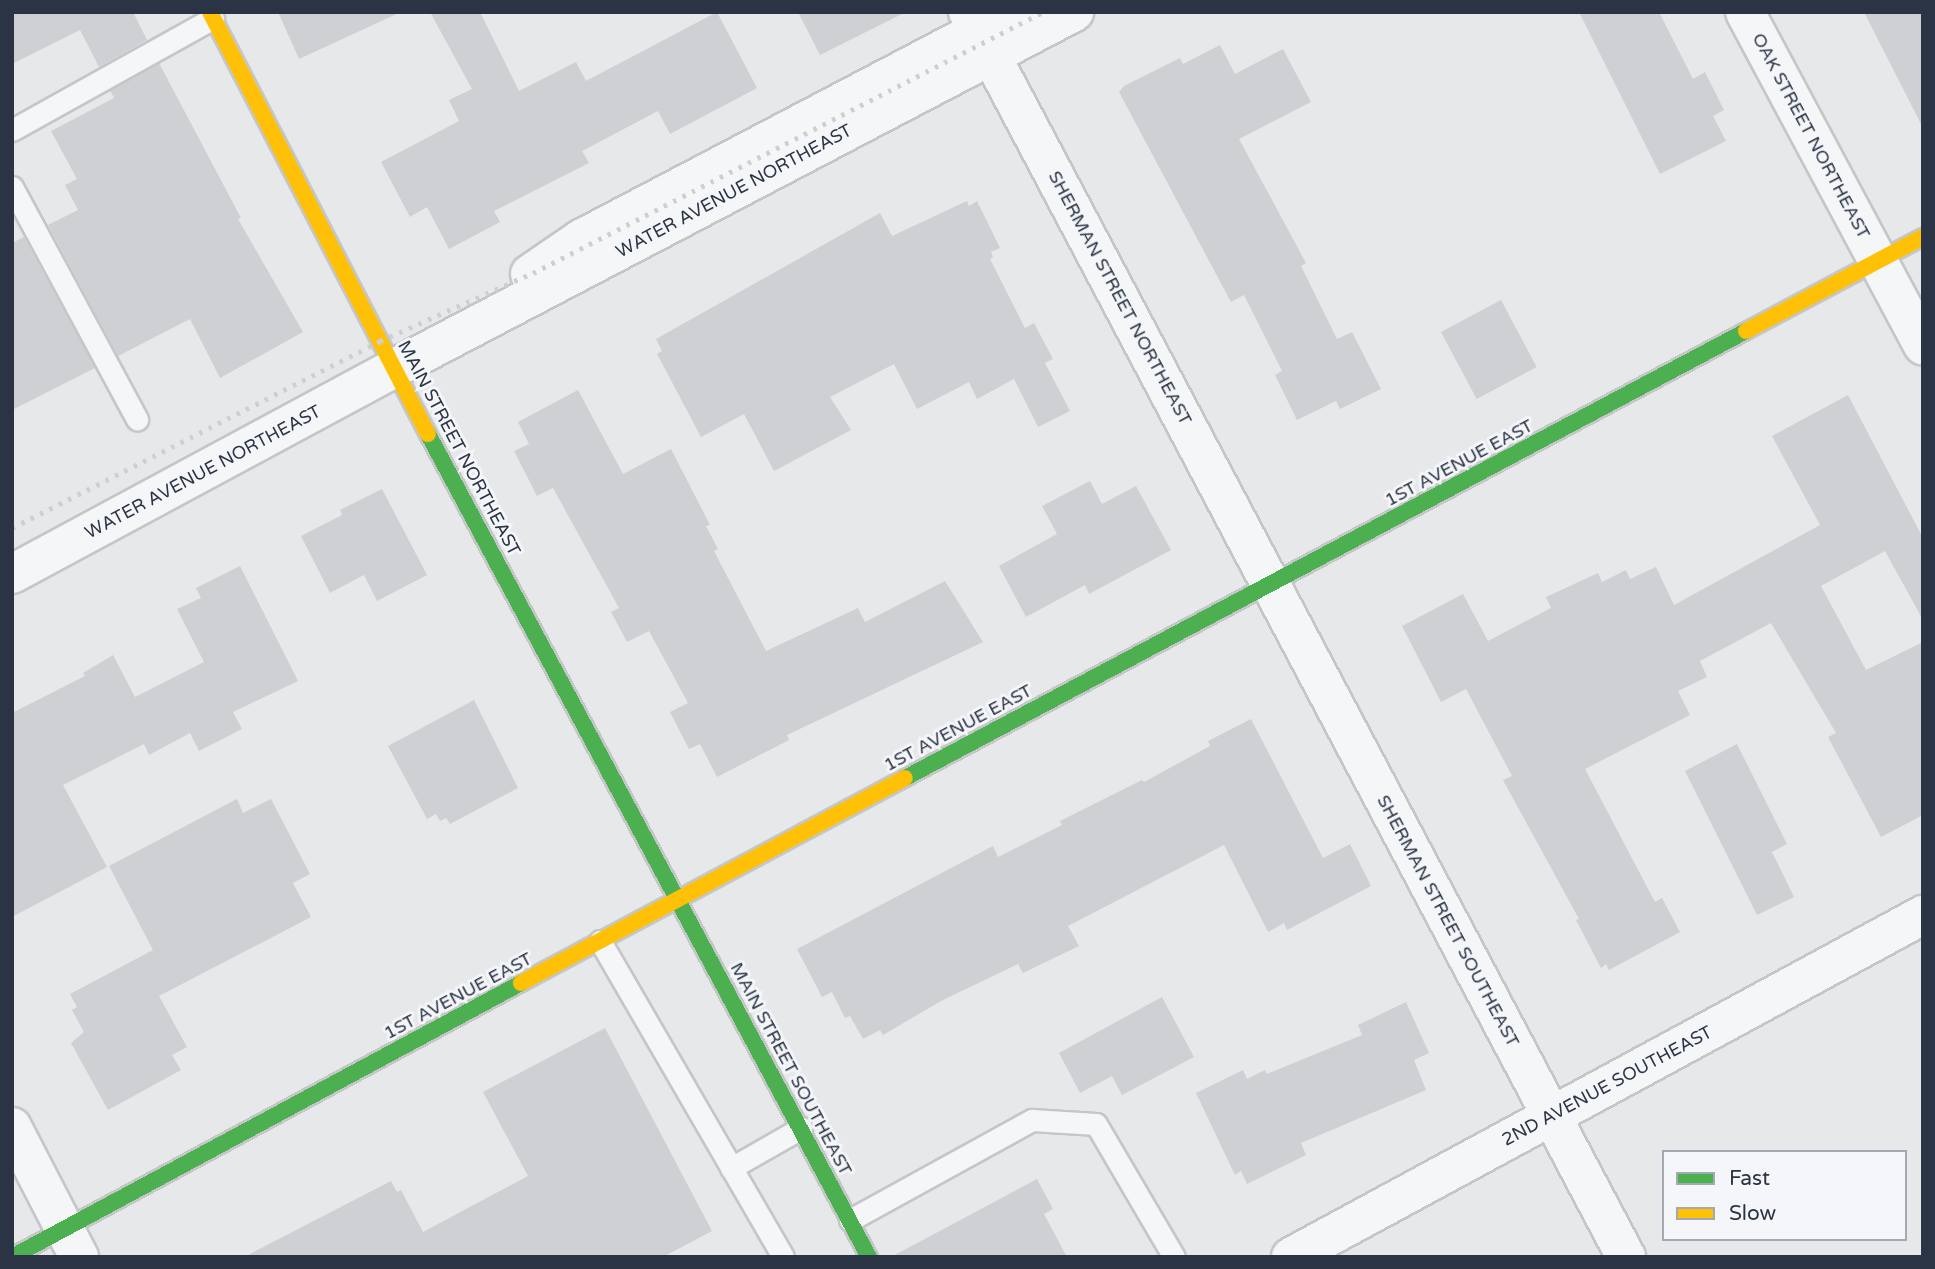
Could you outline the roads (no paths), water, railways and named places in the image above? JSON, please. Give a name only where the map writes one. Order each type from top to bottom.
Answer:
[{"type":"street","name":"WATER AVENUE NORTHEAST","points":[[12,574],[393,369],[581,239],[979,33],[1014,12]]},
{"type":"street","name":"WATER AVENUE NORTHEAST","points":[[979,33],[1074,12]]},
{"type":"street","name":"OAK STREET NORTHEAST","points":[[1745,12],[1923,346]]},
{"type":"street","name":"MAIN STREET NORTHEAST","points":[[211,15],[393,369],[679,899]]},
{"type":"street","name":"SHERMAN STREET NORTHEAST","points":[[979,33],[1270,585]]},
{"type":"street","name":"1ST AVENUE EAST","points":[[12,1257],[71,1243],[679,899],[1923,237]]},
{"type":"street","name":"SHERMAN STREET SOUTHEAST","points":[[1270,585],[1626,1257]]},
{"type":"street","name":"MAIN STREET SOUTHEAST","points":[[679,899],[866,1251]]},
{"type":"street","name":"2ND AVENUE SOUTHEAST","points":[[1291,1257],[1923,915]]},
{"type":"street","points":[[12,1127],[71,1243]]},
{"type":"lane","points":[[12,130],[211,15]]},
{"type":"lane","points":[[12,187],[137,419]]},
{"type":"lane","points":[[600,942],[783,1257]]},
{"type":"lane","points":[[850,1220],[1032,1120],[1096,1124],[1174,1257]]},
{"type":"lane","points":[[730,1168],[801,1128]]},
{"type":"lane","points":[[842,1257],[866,1251]]},
{"type":"railway","points":[[12,528],[380,341],[533,273],[1043,12]]}]
